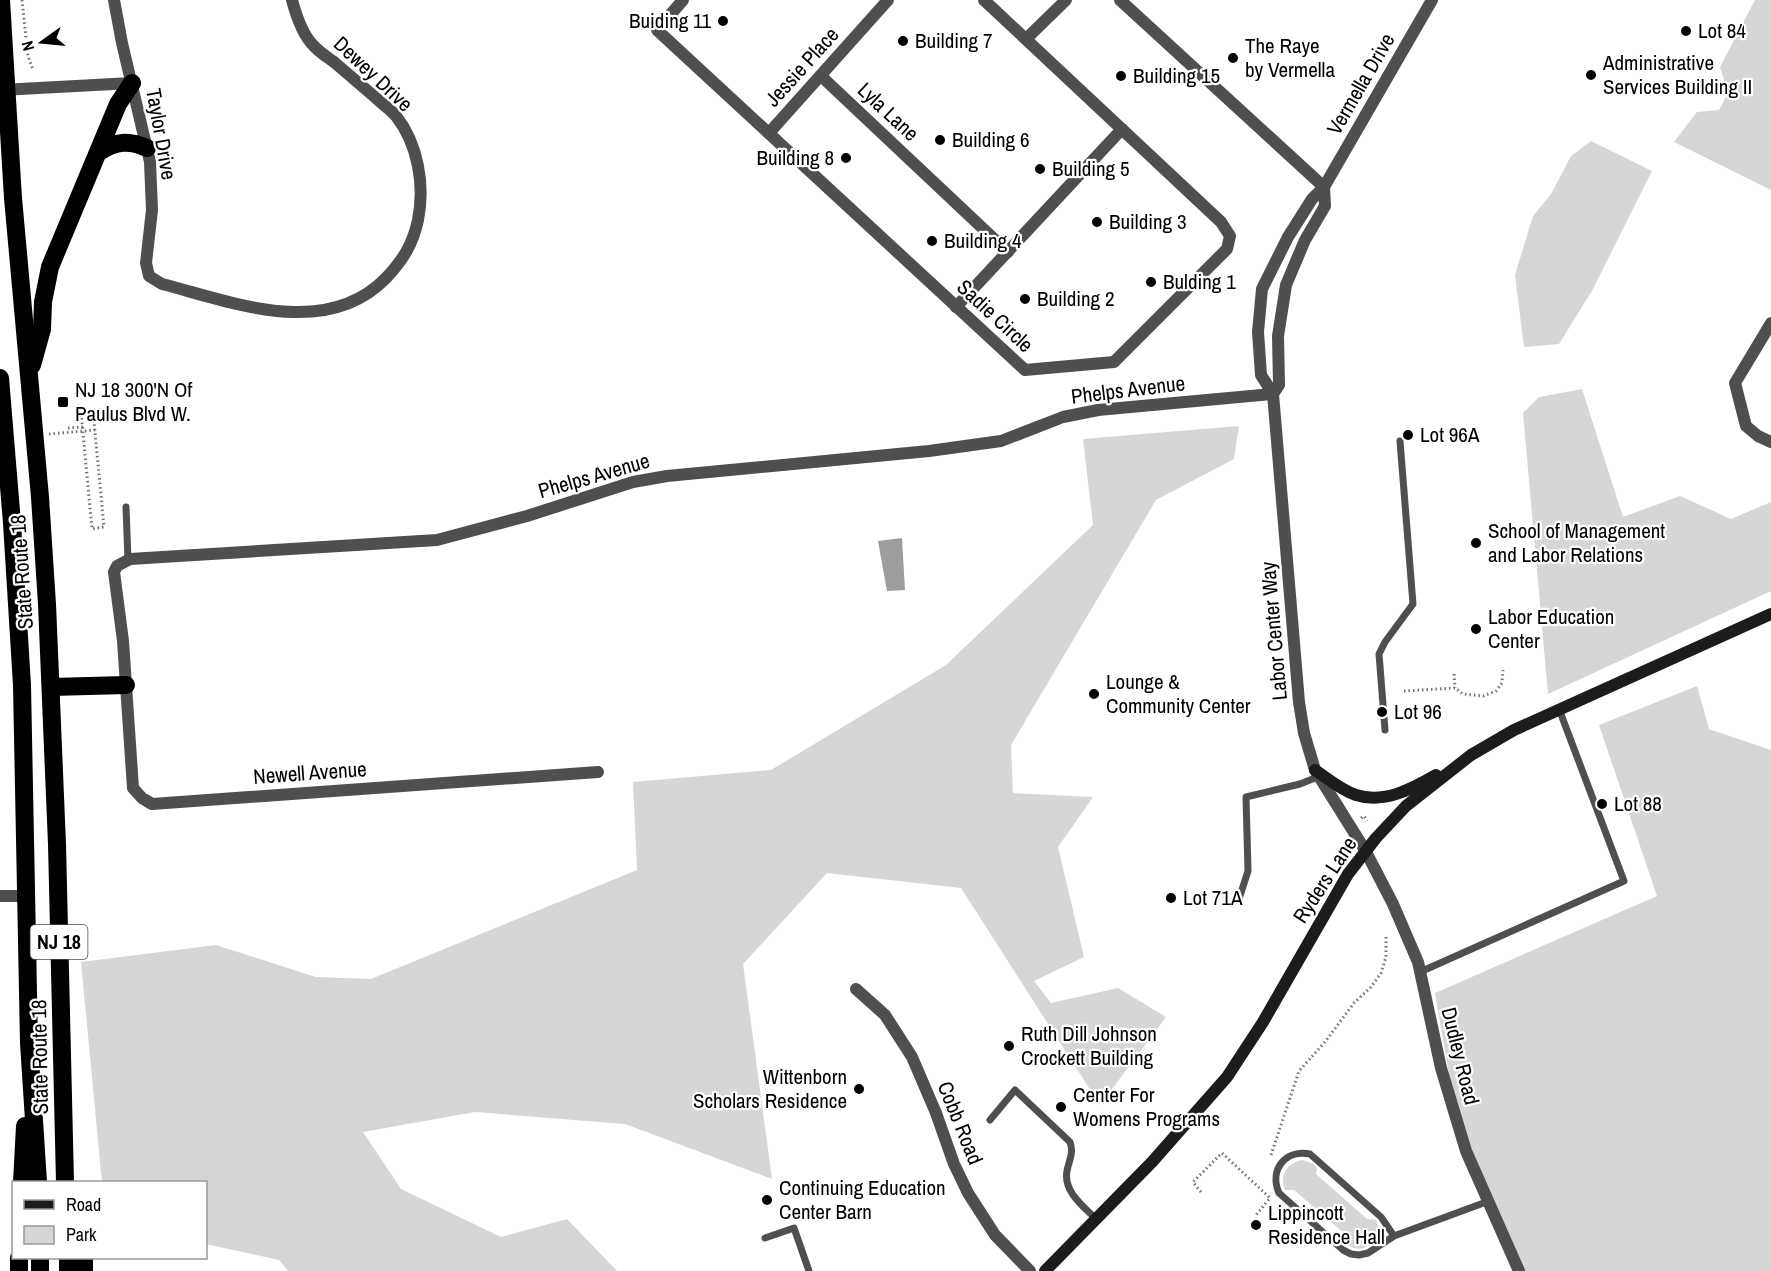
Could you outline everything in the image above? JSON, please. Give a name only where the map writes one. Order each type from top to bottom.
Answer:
[{"type":"highway","name":"State Route 18","points":[[1,0],[2,89],[42,529],[51,687],[64,1143]]},
{"type":"highway","points":[[29,378],[42,329],[43,302],[50,267],[118,104],[132,83]]},
{"type":"highway","points":[[99,152],[110,145],[122,142],[147,148]]},
{"type":"highway","name":"State Route 18","points":[[0,378],[22,685],[29,1043]]},
{"type":"highway","points":[[51,687],[126,685]]},
{"type":"highway","points":[[22,1181],[29,1043]]},
{"type":"highway","name":"NJ 18","points":[[29,1043],[38,1181]]},
{"type":"highway","points":[[64,1143],[72,1181]]},
{"type":"highway","name":"NJ 18","points":[[64,1143],[66,1181]]},
{"type":"main road","name":"Ryders Lane","points":[[1045,1271],[1152,1162],[1227,1077],[1263,1022],[1345,879],[1365,850],[1406,806],[1471,755],[1514,730],[1771,614]]},
{"type":"main road","points":[[1318,773],[1356,795],[1380,797],[1406,790],[1471,755]]},
{"type":"street","name":"Taylor Drive","points":[[114,0],[147,148],[152,195],[152,226],[146,263],[148,276]]},
{"type":"street","name":"Dewey Drive","points":[[148,276],[156,282],[252,307],[292,312],[347,305],[377,286],[403,260],[416,230],[422,201],[418,164],[409,138],[395,116],[312,45],[296,16],[292,0]]},
{"type":"street","name":"Sadie Circle","points":[[683,0],[657,30],[1025,370],[1114,362],[1227,249],[1230,236],[1221,222],[984,0]]},
{"type":"street","name":"Jessie Place","points":[[770,133],[888,0]]},
{"type":"street","points":[[1026,39],[1066,0]]},
{"type":"street","points":[[1120,0],[1324,187]]},
{"type":"street","name":"Vermella Drive","points":[[1324,187],[1324,206],[1305,240],[1286,285],[1278,336],[1280,385],[1273,394],[1261,375],[1258,332],[1262,289],[1288,237],[1312,199],[1324,187],[1432,0]]},
{"type":"street","name":"Lyla Lane","points":[[821,76],[1008,252]]},
{"type":"street","points":[[2,89],[132,83]]},
{"type":"street","points":[[956,307],[1122,129]]},
{"type":"street","points":[[1771,323],[1735,382],[1746,426],[1758,436],[1771,442]]},
{"type":"street","name":"Phelps Avenue","points":[[128,560],[437,540],[527,516],[633,482],[667,476],[929,451],[1001,441],[1063,417],[1098,410],[1273,394]]},
{"type":"street","name":"Labor Center Way","points":[[1273,394],[1299,702],[1304,733],[1318,773],[1365,850]]},
{"type":"street","points":[[126,685],[123,641],[114,579],[117,566],[128,560]]},
{"type":"street","name":"Newell Avenue","points":[[126,685],[133,788],[142,798],[152,804],[598,772]]},
{"type":"street","name":"Dudley Road","points":[[1365,850],[1393,904],[1418,962],[1441,1068],[1466,1150],[1519,1271]]},
{"type":"street","points":[[0,896],[27,896]]},
{"type":"street","name":"Cobb Road","points":[[856,988],[885,1016],[912,1058],[936,1113],[954,1164],[968,1193],[995,1235],[1030,1271]]},
{"type":"lane","points":[[1385,730],[1379,654],[1413,604],[1400,441]]},
{"type":"lane","points":[[126,507],[128,560]]},
{"type":"lane","points":[[1420,972],[1624,881],[1559,710]]},
{"type":"lane","points":[[1239,899],[1248,871],[1246,797],[1300,784],[1318,773]]},
{"type":"lane","points":[[990,1120],[1015,1090],[1070,1142],[1073,1150],[1066,1172],[1066,1182],[1072,1195],[1096,1219]]},
{"type":"lane","points":[[1394,1236],[1381,1217],[1310,1154],[1291,1155],[1277,1167],[1275,1181],[1279,1193],[1343,1250],[1351,1254],[1368,1253],[1394,1236],[1489,1201]]},
{"type":"lane","points":[[765,1238],[794,1228],[808,1271]]},
{"type":"path","points":[[22,0],[28,57],[33,70]]},
{"type":"path","points":[[93,411],[104,527],[92,529],[83,427],[81,412],[93,411]]},
{"type":"path","points":[[68,428],[83,427]]},
{"type":"path","points":[[1404,691],[1455,688],[1463,694],[1474,696],[1496,691],[1502,683],[1503,670]]},
{"type":"path","points":[[1454,674],[1455,688]]},
{"type":"path","points":[[1360,819],[1364,816],[1367,821]]},
{"type":"path","points":[[1271,1155],[1299,1071],[1381,973],[1386,957],[1386,936]]},
{"type":"path","points":[[1201,1192],[1193,1182],[1222,1154],[1270,1198],[1256,1215]]},
{"type":"green space","points":[[1755,0],[1771,0],[1771,190],[1674,142],[1697,112],[1719,110],[1728,93],[1720,67]]},
{"type":"green space","points":[[1591,141],[1652,171],[1593,289],[1559,344],[1524,347],[1515,275],[1533,216],[1551,194],[1571,156]]},
{"type":"green space","points":[[1582,389],[1623,517],[1680,496],[1731,519],[1771,502],[1771,591],[1548,694],[1523,413],[1539,397]]},
{"type":"green space","points":[[1239,426],[1234,459],[1156,500],[1011,745],[1013,793],[1093,797],[1058,847],[1084,957],[1034,981],[1051,1003],[1118,988],[1166,1017],[1100,1105],[961,888],[827,873],[743,964],[772,1179],[625,1124],[475,1112],[363,1132],[401,1189],[501,1237],[567,1219],[617,1271],[288,1271],[279,1260],[207,1244],[207,1181],[102,1181],[81,962],[216,945],[316,977],[371,979],[637,870],[633,782],[771,770],[946,665],[1093,525],[1083,439]]},
{"type":"green space","points":[[1697,686],[1709,729],[1771,750],[1771,1271],[1516,1271],[1462,1149],[1435,993],[1657,896],[1599,725]]},
{"type":"green space","points":[[1302,1160],[1314,1164],[1317,1169],[1316,1174],[1367,1219],[1376,1220],[1377,1234],[1369,1245],[1357,1249],[1350,1246],[1344,1241],[1345,1234],[1294,1190],[1285,1190],[1283,1180],[1288,1167]]},
{"type":"shaded area","points":[[902,538],[905,590],[887,591],[878,541]]},
{"type":"place","name":"Buiding 11","points":[[723,21]]},
{"type":"place","name":"Lot 84","points":[[1686,31]]},
{"type":"place","name":"Building 7","points":[[903,41]]},
{"type":"place","name":"The Raye by Vermella","points":[[1233,58]]},
{"type":"place","name":"Administrative Services Building II","points":[[1591,75]]},
{"type":"place","name":"Building 15","points":[[1121,76]]},
{"type":"place","name":"Building 6","points":[[940,140]]},
{"type":"place","name":"Building 8","points":[[846,158]]},
{"type":"place","name":"Building 5","points":[[1040,169]]},
{"type":"place","name":"Building 3","points":[[1097,222]]},
{"type":"place","name":"Building 4","points":[[932,241]]},
{"type":"place","name":"Bulding 1","points":[[1151,282]]},
{"type":"place","name":"Building 2","points":[[1025,299]]},
{"type":"place","name":"NJ 18 300'N Of Paulus Blvd W.","points":[[63,402]]},
{"type":"place","name":"Lot 96A","points":[[1408,435]]},
{"type":"place","name":"School of Management and Labor Relations","points":[[1476,543]]},
{"type":"place","name":"Labor Education Center","points":[[1476,629]]},
{"type":"place","name":"Lounge & Community Center","points":[[1094,694]]},
{"type":"place","name":"Lot 96","points":[[1382,712]]},
{"type":"place","name":"Lot 88","points":[[1602,804]]},
{"type":"place","name":"Lot 71A","points":[[1171,898]]},
{"type":"place","name":"Ruth Dill Johnson Crockett Building","points":[[1009,1046]]},
{"type":"place","name":"Wittenborn Scholars Residence","points":[[859,1089]]},
{"type":"place","name":"Center For Womens Programs","points":[[1061,1107]]},
{"type":"place","name":"Continuing Education Center Barn","points":[[767,1200]]},
{"type":"place","name":"Lippincott Residence Hall","points":[[1256,1225]]}]
